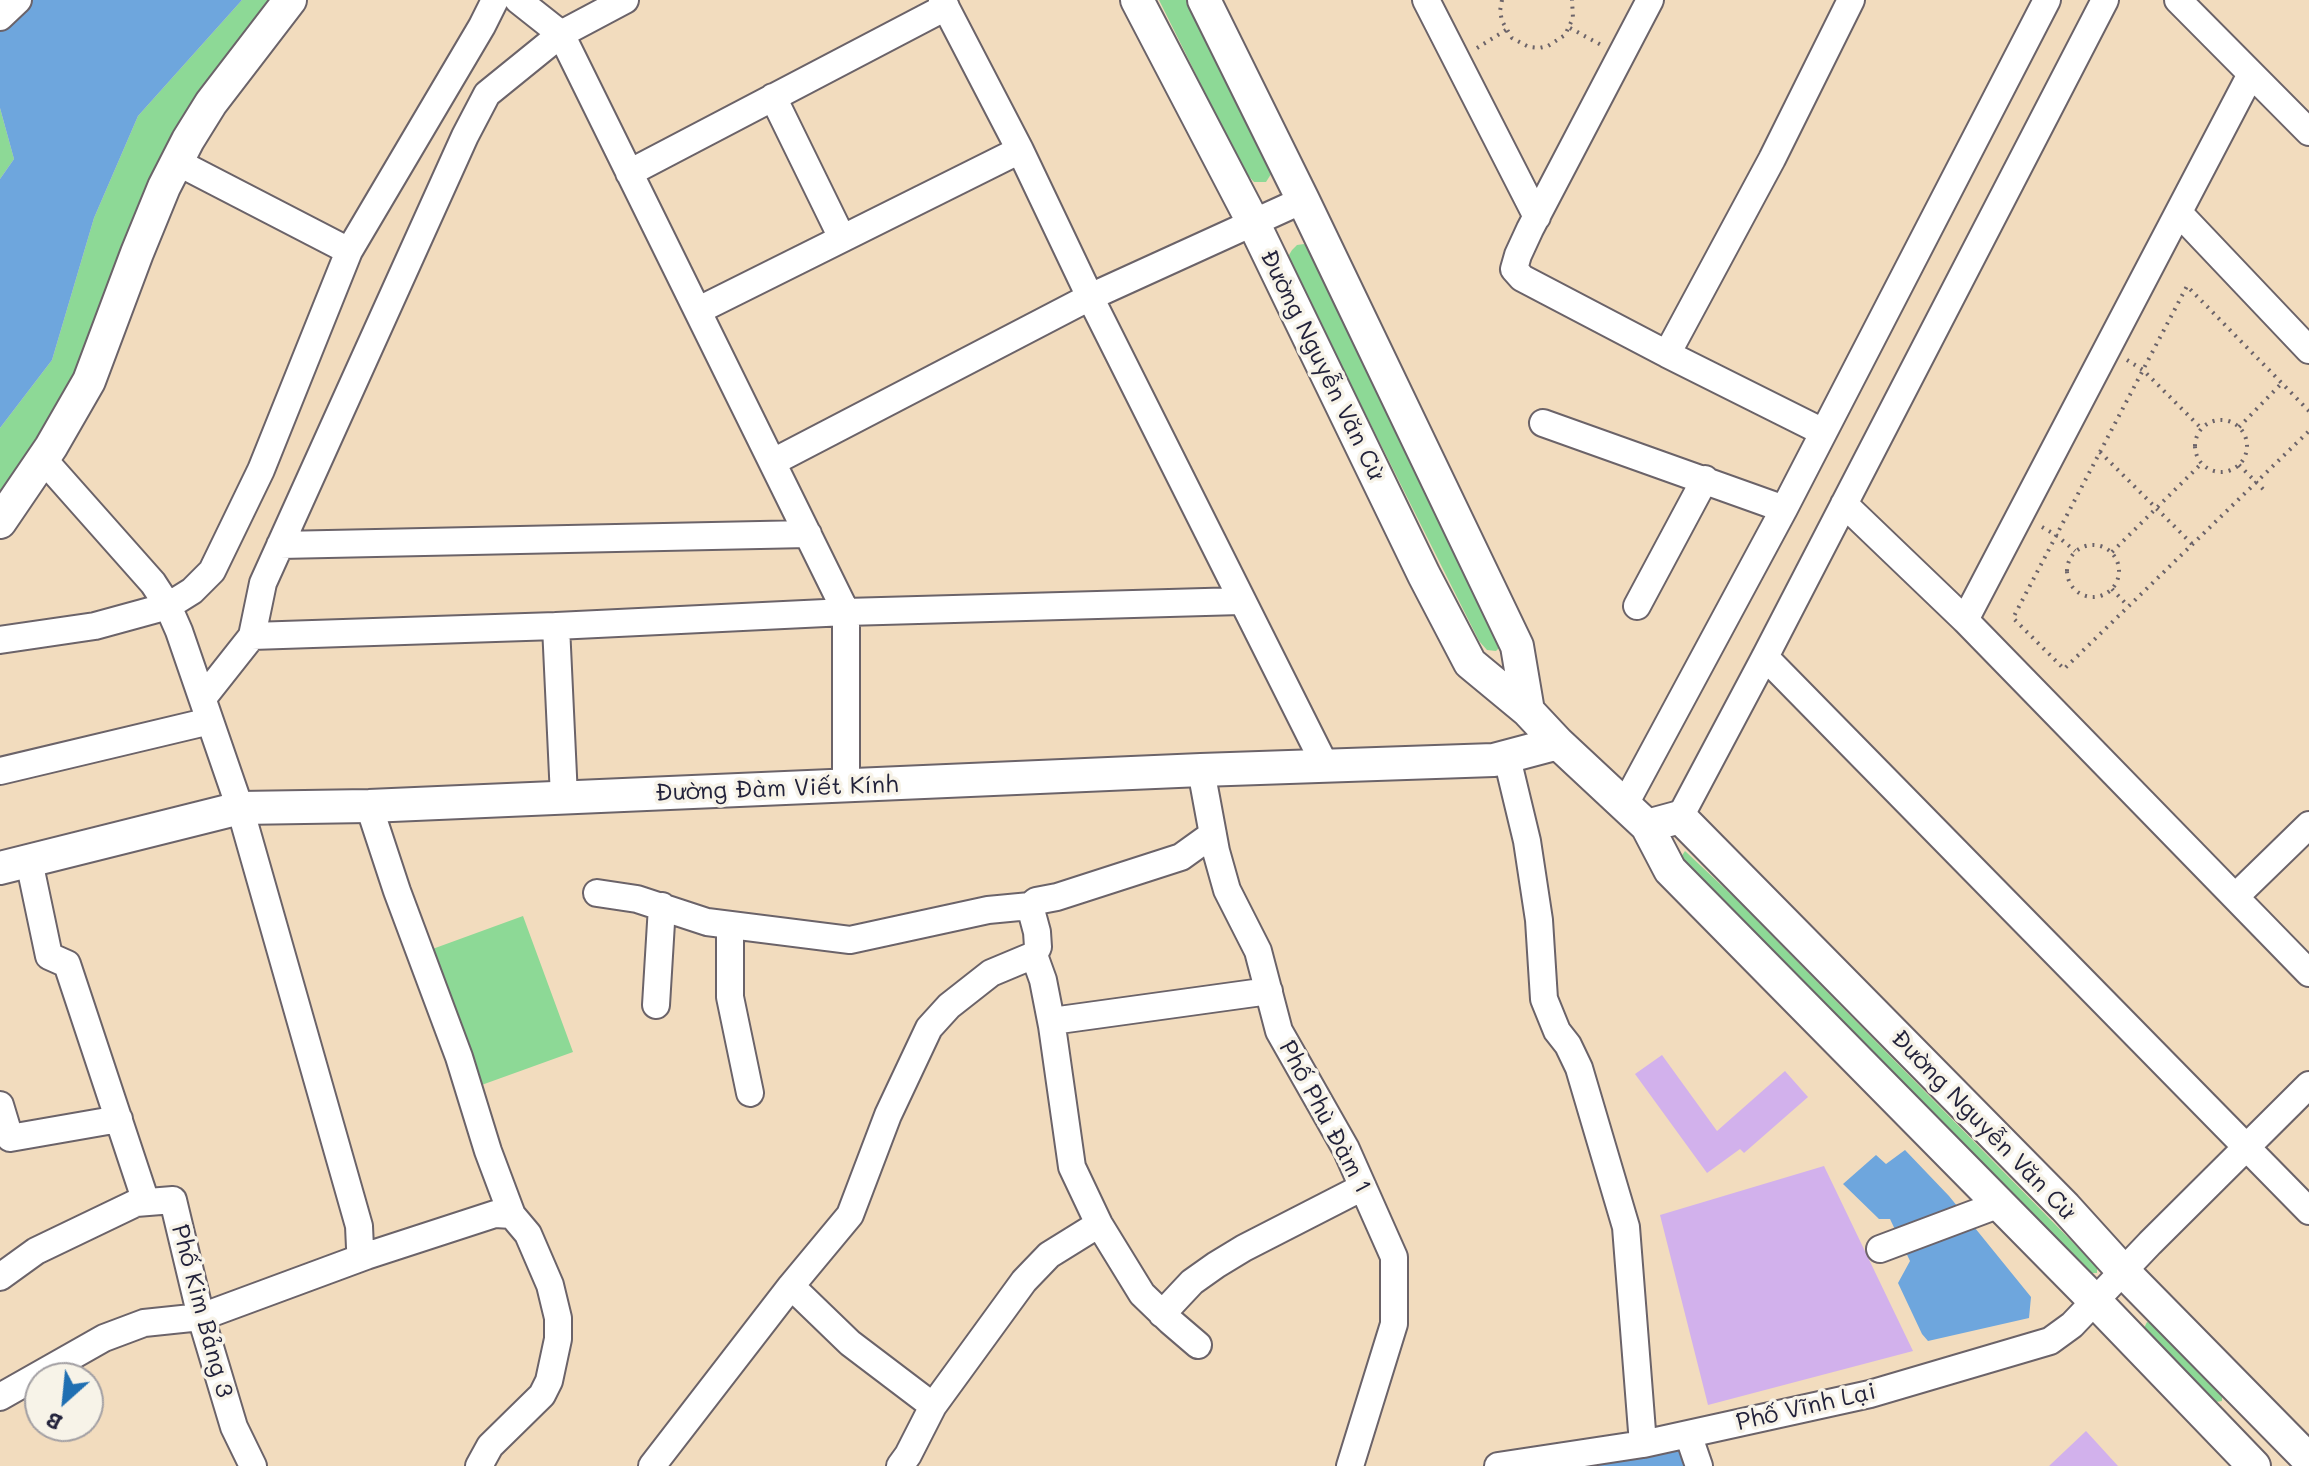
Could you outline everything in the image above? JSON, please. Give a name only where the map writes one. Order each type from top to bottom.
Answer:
[{"type":"main road","points":[[0,522],[43,459],[89,381],[137,253],[177,162],[211,103],[290,0]]},
{"type":"main road","name":"Đường Nguyễn Văn Cừ","points":[[1137,0],[1254,224],[1424,575],[1470,663],[1528,711],[1636,816],[1670,870],[1987,1209],[2096,1302],[2254,1466]]},
{"type":"main road","points":[[1204,0],[1517,646],[1528,711]]},
{"type":"main road","name":"Đường Đàm Viết Kính","points":[[15,864],[240,808],[369,806],[1494,760],[1558,743]]},
{"type":"main road","points":[[1636,816],[1680,817]]},
{"type":"main road","name":"Đường Nguyễn Văn Cừ","points":[[1680,817],[2065,1207],[2123,1271],[2309,1460]]},
{"type":"main road","points":[[2230,1441],[2260,1411]]},
{"type":"street","points":[[0,17],[18,0]]},
{"type":"street","points":[[0,640],[95,626],[168,606],[192,591],[212,571],[261,470],[349,251],[495,0]]},
{"type":"street","points":[[518,0],[561,34],[846,612],[846,787]]},
{"type":"street","points":[[0,771],[207,710],[252,636],[263,583],[465,136],[487,94],[561,34],[625,0]]},
{"type":"street","points":[[1426,0],[1537,217]]},
{"type":"street","points":[[1650,0],[1537,217],[1514,263],[1514,269],[1517,274],[1667,354],[1823,432]]},
{"type":"street","points":[[1667,354],[1772,159],[1851,0]]},
{"type":"street","points":[[1636,816],[1784,509],[2047,0]]},
{"type":"street","points":[[1680,817],[2105,0]]},
{"type":"street","points":[[2178,0],[2309,132]]},
{"type":"street","points":[[629,173],[944,4],[1020,150],[1090,297],[1326,767]]},
{"type":"street","points":[[1965,620],[2251,74]]},
{"type":"street","points":[[773,97],[842,238]]},
{"type":"street","points":[[699,310],[1020,150]]},
{"type":"street","points":[[177,162],[349,251]]},
{"type":"street","points":[[773,462],[1090,297],[1303,200]]},
{"type":"street","points":[[2179,213],[2309,350]]},
{"type":"street","points":[[1543,423],[1784,509]]},
{"type":"street","points":[[43,459],[153,583],[179,631],[240,808],[359,1226],[360,1248],[366,1256]]},
{"type":"street","points":[[1637,606],[1705,479]]},
{"type":"street","points":[[1844,504],[1965,620],[2309,973]]},
{"type":"street","points":[[280,545],[808,534]]},
{"type":"street","points":[[252,636],[846,612],[1241,601]]},
{"type":"street","points":[[556,626],[564,797]]},
{"type":"street","points":[[1765,657],[2309,1211]]},
{"type":"street","points":[[1507,758],[1527,841],[1539,920],[1544,999],[1557,1031],[1579,1068],[1626,1227],[1643,1444]]},
{"type":"street","name":"Phố Phù Đàm 1","points":[[1201,770],[1227,890],[1258,951],[1279,1031],[1346,1149],[1394,1257],[1394,1324],[1350,1466]]},
{"type":"street","points":[[369,806],[459,1057],[488,1151],[512,1215],[528,1234],[550,1285],[558,1318],[558,1339],[549,1381],[542,1395],[490,1446],[479,1466]]},
{"type":"street","points":[[2235,897],[2309,825]]},
{"type":"street","points":[[597,893],[637,899],[707,922],[850,940],[988,910],[1030,906],[1036,901],[1181,857],[1213,834]]},
{"type":"street","points":[[15,864],[49,956],[67,964],[146,1202]]},
{"type":"street","points":[[656,1005],[662,906]]},
{"type":"street","points":[[652,1466],[850,1215],[888,1115],[929,1028],[949,1006],[991,973],[1034,955],[1038,947],[1037,932],[1030,906]]},
{"type":"street","points":[[730,925],[730,997],[750,1093]]},
{"type":"street","points":[[1034,955],[1052,1021],[1072,1167],[1099,1224],[1142,1294],[1198,1345]]},
{"type":"street","points":[[1052,1021],[1269,991]]},
{"type":"street","name":"Phố Vĩnh Lại","points":[[1498,1466],[1643,1444],[1870,1394],[2050,1341],[2096,1302],[2123,1271],[2309,1085]]},
{"type":"street","points":[[0,1105],[10,1138],[119,1119]]},
{"type":"street","points":[[1162,1314],[1192,1282],[1216,1265],[1363,1187]]},
{"type":"street","name":"Phố Kim Bảng 3","points":[[0,1277],[36,1251],[136,1203],[173,1200],[201,1317],[234,1427],[253,1466]]},
{"type":"street","points":[[1888,1246],[1987,1209]]},
{"type":"street","points":[[0,1397],[104,1338],[144,1323],[201,1317],[366,1256],[495,1214],[512,1215]]},
{"type":"street","points":[[913,1462],[933,1406],[1024,1281],[1049,1255],[1099,1224]]},
{"type":"street","points":[[791,1286],[850,1343],[933,1406]]},
{"type":"street","points":[[1688,1434],[1699,1466]]},
{"type":"path","points":[[1502,0],[1500,11],[1506,30],[1520,43],[1539,48],[1557,42],[1570,28],[1572,0]]},
{"type":"path","points":[[1570,28],[1606,48]]},
{"type":"path","points":[[1471,52],[1506,30]]},
{"type":"path","points":[[2309,411],[2187,286],[2013,618],[2064,669],[2309,431]]},
{"type":"path","points":[[2127,360],[2143,370],[2201,428]]},
{"type":"path","points":[[2239,427],[2282,383]]},
{"type":"path","points":[[2220,420],[2239,427],[2246,438],[2247,447],[2239,465],[2220,473],[2201,464],[2195,455],[2194,444],[2201,428],[2220,420]]},
{"type":"path","points":[[2100,452],[2192,544]]},
{"type":"path","points":[[2112,552],[2201,464]]},
{"type":"path","points":[[2239,465],[2267,493]]},
{"type":"path","points":[[2042,527],[2075,551]]},
{"type":"path","points":[[2092,544],[2101,545],[2112,552],[2119,562],[2120,571],[2112,589],[2101,596],[2092,597],[2073,588],[2067,568],[2075,551],[2092,544]]},
{"type":"path","points":[[2112,589],[2128,606]]},
{"type":"green space","points":[[242,0],[290,0],[211,103],[107,336],[0,522],[0,428],[52,360],[94,218],[138,116]]},
{"type":"green space","points":[[1159,0],[1189,0],[1273,171],[1266,182],[1254,182],[1244,171]]},
{"type":"green space","points":[[0,108],[14,159],[0,179]]},
{"type":"green space","points":[[1304,244],[1310,248],[1500,647],[1496,651],[1487,650],[1479,641],[1290,263],[1292,250]]},
{"type":"green space","points":[[1685,851],[1735,898],[2097,1267],[2097,1273],[2091,1273],[1685,862],[1681,857]]},
{"type":"green space","points":[[523,916],[573,1052],[476,1087],[427,951]]},
{"type":"green space","points":[[2147,1322],[2222,1397],[2222,1401],[2216,1402],[2144,1328]]},
{"type":"water","points":[[18,0],[242,0],[138,116],[94,218],[52,360],[0,428],[0,179],[14,159],[0,108],[0,17]]},
{"type":"water","points":[[1905,1150],[1949,1196],[2031,1297],[2029,1318],[1928,1341],[1922,1334],[1898,1283],[1910,1261],[1890,1219],[1879,1219],[1843,1184],[1876,1155],[1886,1164]]},
{"type":"water","points":[[1675,1447],[1686,1453],[1690,1466],[1559,1466]]},
{"type":"building","points":[[1662,1055],[1717,1131],[1785,1071],[1808,1097],[1744,1153],[1740,1149],[1707,1173],[1635,1074]]},
{"type":"building","points":[[1824,1166],[1913,1351],[1708,1405],[1660,1215]]},
{"type":"building","points":[[2086,1431],[2118,1466],[2049,1466]]}]
